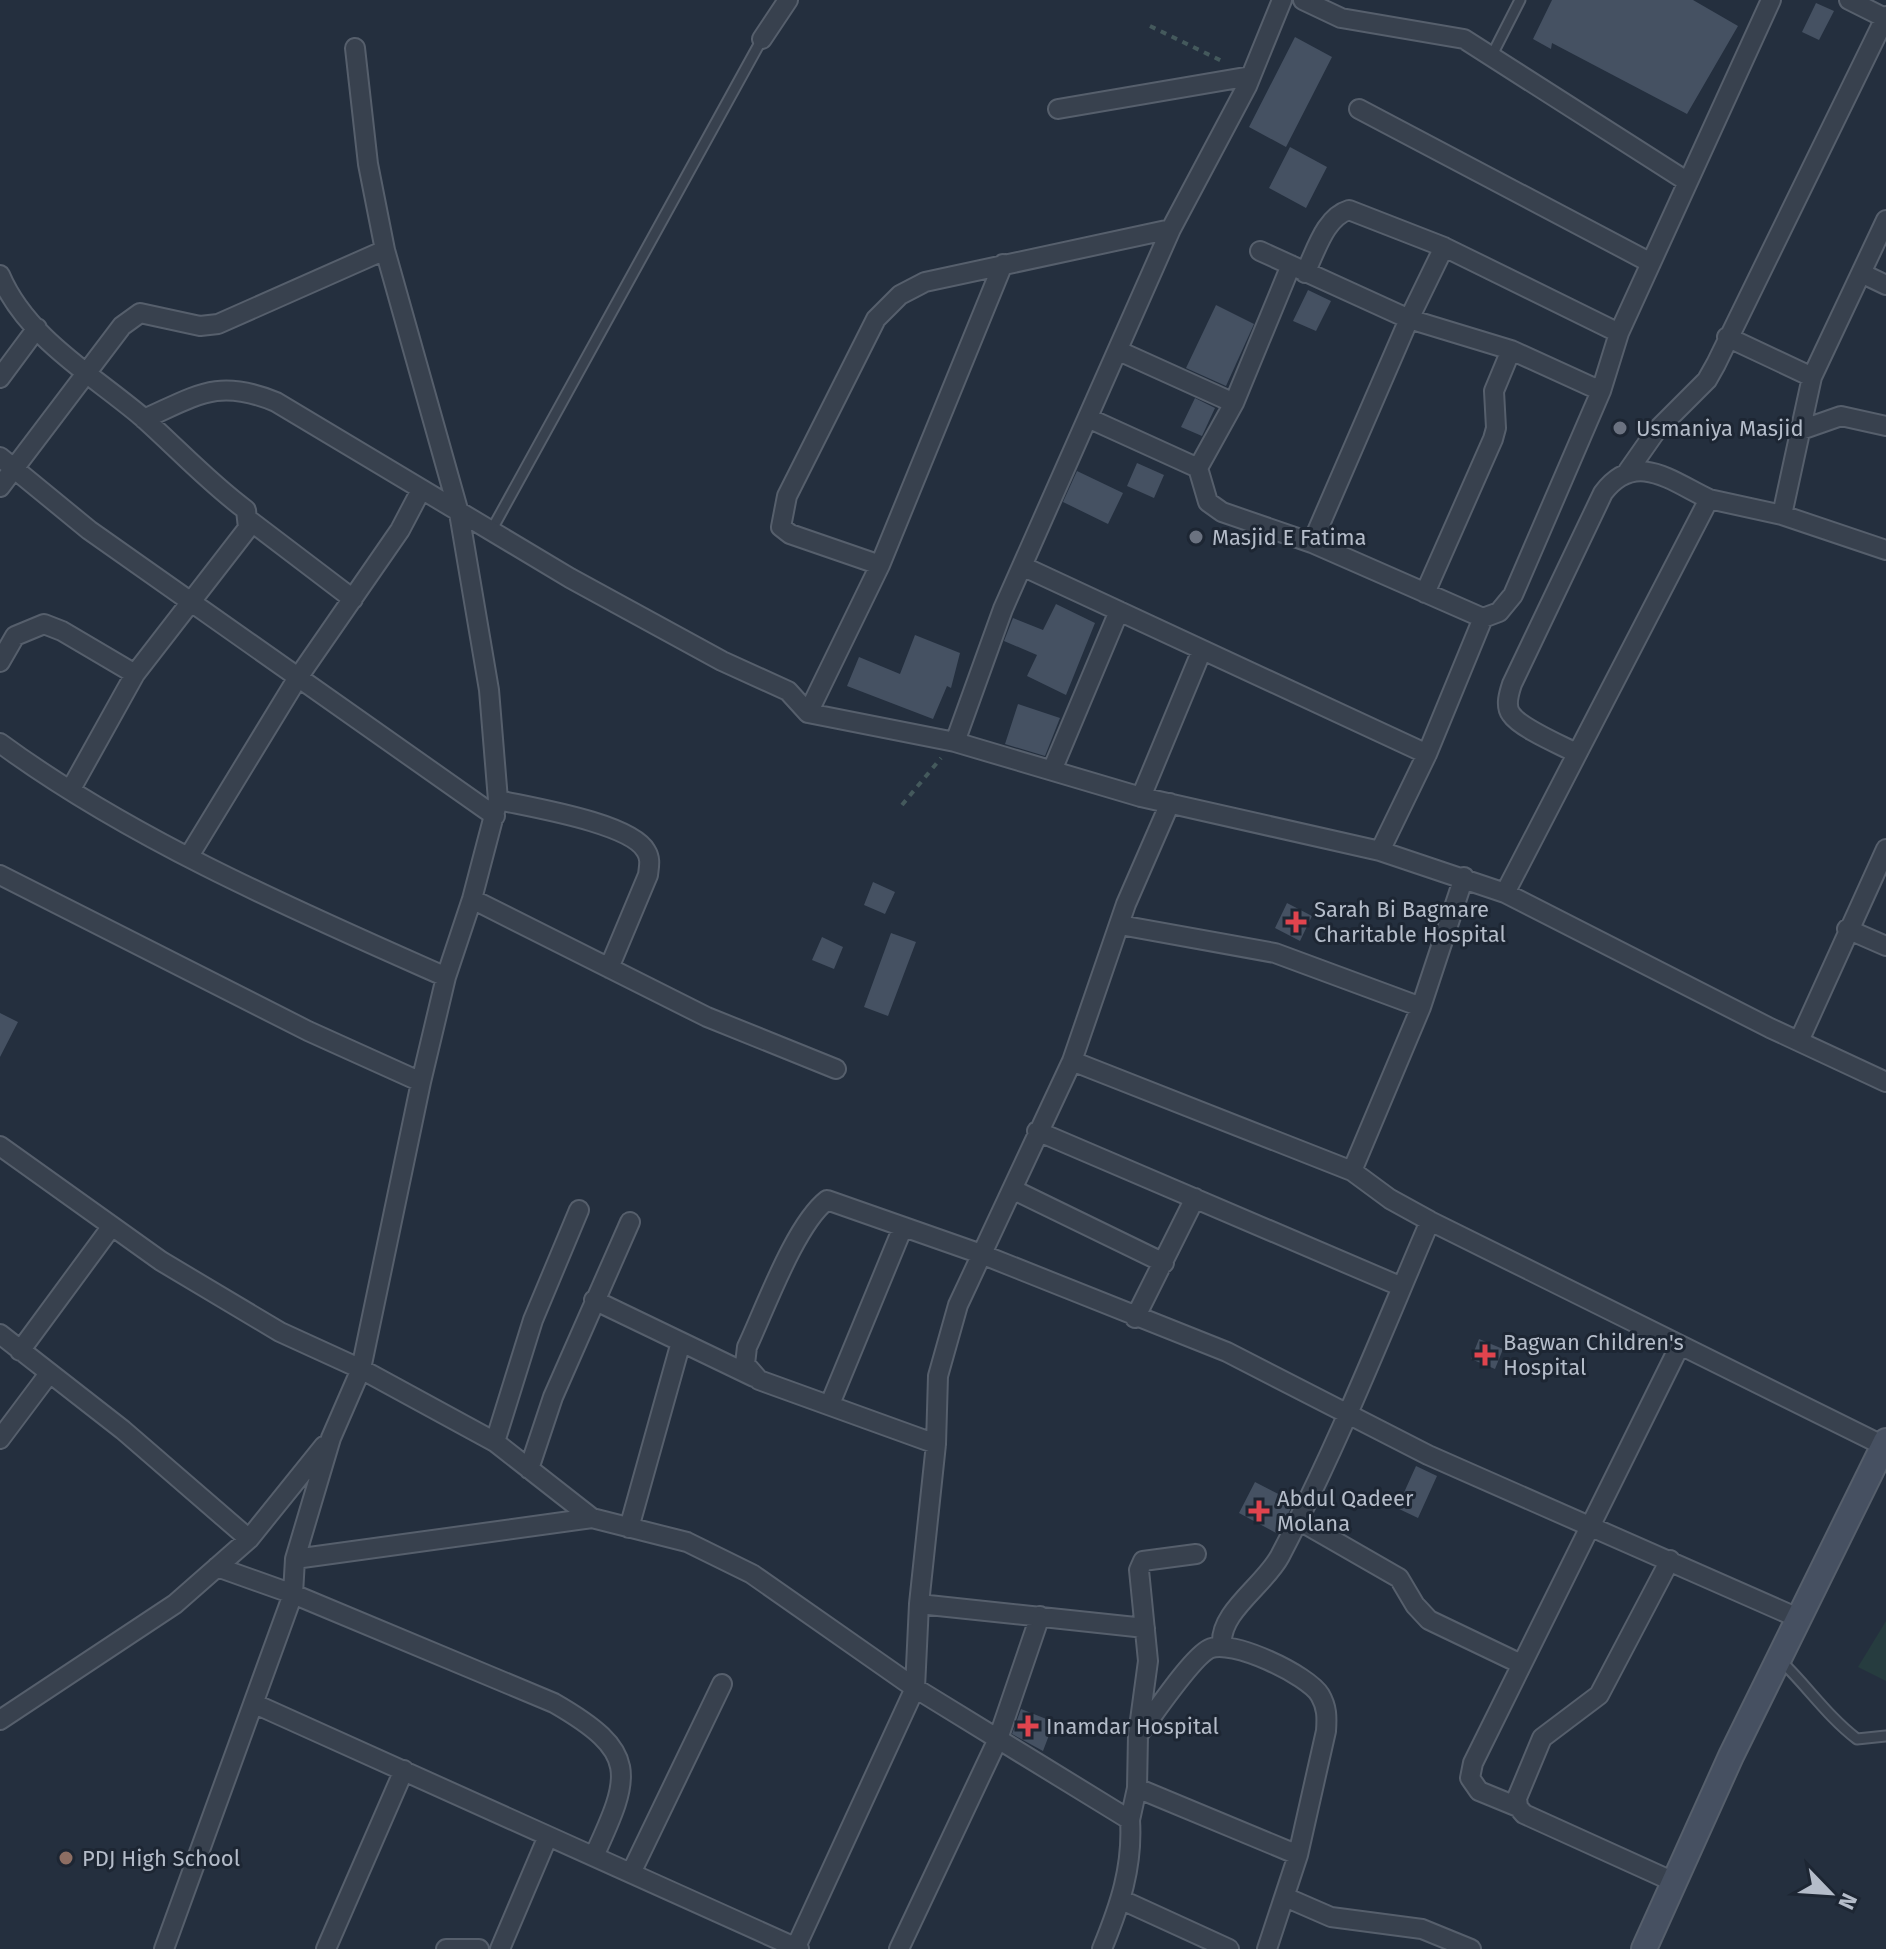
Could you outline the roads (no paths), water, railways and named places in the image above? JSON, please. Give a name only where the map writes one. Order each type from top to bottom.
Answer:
[{"type":"street","points":[[762,39],[788,0]]},
{"type":"street","points":[[955,742],[1022,566],[1171,229],[1251,76],[1282,0]]},
{"type":"street","points":[[1303,0],[1341,18],[1464,39],[1688,182]]},
{"type":"street","points":[[1619,333],[1444,247],[1349,210],[1338,214],[1298,269],[1234,403],[1198,468],[1208,502],[1222,512],[1312,543],[1483,618],[1499,612],[1513,595],[1601,391],[1619,333],[1771,0]]},
{"type":"street","points":[[1576,753],[1510,714],[1508,701],[1512,684],[1603,493],[1615,478],[1628,471],[1656,431],[1707,380],[1885,17],[1849,0]]},
{"type":"street","points":[[164,1949],[293,1594],[295,1559],[331,1438],[361,1369],[446,977],[472,899],[496,808],[489,690],[459,513],[385,250],[368,164],[355,48]]},
{"type":"street","points":[[1058,109],[1251,76]]},
{"type":"street","points":[[1359,109],[1651,263]]},
{"type":"street","points":[[1782,515],[1812,377],[1886,220]]},
{"type":"street","points":[[880,565],[790,534],[781,527],[787,496],[876,319],[900,295],[925,282],[1171,229]]},
{"type":"street","points":[[1312,543],[1409,319],[1444,247]]},
{"type":"street","points":[[0,487],[7,464],[88,373],[122,326],[140,313],[200,326],[218,324],[385,250]]},
{"type":"street","points":[[1260,251],[1409,319],[1511,350],[1601,391]]},
{"type":"street","points":[[808,713],[880,565],[1003,264]]},
{"type":"street","points":[[1861,273],[1886,285]]},
{"type":"street","points":[[0,275],[37,328],[246,510],[249,520],[248,528],[135,674],[71,789]]},
{"type":"street","points":[[0,378],[37,328]]},
{"type":"street","points":[[1727,337],[1812,377]]},
{"type":"street","points":[[1425,593],[1493,439],[1496,428],[1494,391],[1511,350]]},
{"type":"street","points":[[1119,351],[1234,403]]},
{"type":"street","points":[[144,419],[194,397],[226,389],[246,390],[276,402],[459,513],[722,661],[788,691],[808,713],[955,742],[1053,768],[1141,797],[1380,851],[1464,877],[1505,893],[1886,1082]]},
{"type":"street","points":[[1801,430],[1841,416],[1886,426]]},
{"type":"street","points":[[1088,418],[1198,468]]},
{"type":"street","points":[[7,464],[297,679],[496,808],[599,824],[634,839],[645,848],[650,861],[648,875],[609,968]]},
{"type":"street","points":[[1628,471],[1652,472],[1709,499],[1782,515],[1886,550]]},
{"type":"street","points":[[189,856],[297,679],[400,530],[421,490]]},
{"type":"street","points":[[1505,893],[1709,499]]},
{"type":"street","points":[[249,520],[353,599]]},
{"type":"street","points":[[1022,566],[1427,754]]},
{"type":"street","points":[[1053,768],[1119,611]]},
{"type":"street","points":[[1380,851],[1427,754],[1483,618]]},
{"type":"street","points":[[0,662],[15,636],[44,624],[62,631],[135,674]]},
{"type":"street","points":[[1141,797],[1202,650]]},
{"type":"street","points":[[0,743],[71,789],[284,906],[446,977]]},
{"type":"street","points":[[255,1704],[796,1948],[915,1688],[919,1604],[936,1444],[938,1376],[958,1305],[1072,1061],[1120,925],[1170,803]]},
{"type":"street","points":[[1799,1041],[1847,929],[1886,849]]},
{"type":"street","points":[[0,875],[308,1031],[421,1082]]},
{"type":"street","points":[[1352,1171],[1421,1007],[1464,877]]},
{"type":"street","points":[[472,899],[707,1017],[836,1069]]},
{"type":"street","points":[[1120,925],[1275,953],[1421,1007]]},
{"type":"street","points":[[1847,929],[1886,946]]},
{"type":"street","points":[[1072,1061],[1352,1171],[1390,1199],[1430,1221],[1885,1443],[1778,1659],[1644,1949]]},
{"type":"street","points":[[1037,1131],[1402,1287]]},
{"type":"street","points":[[0,1146],[161,1261],[280,1332],[361,1369],[495,1442],[592,1518],[687,1542],[752,1574],[915,1688],[1130,1820]]},
{"type":"street","points":[[1014,1190],[1164,1263]]},
{"type":"street","points":[[1135,1318],[1195,1198]]},
{"type":"street","points":[[759,1380],[745,1364],[747,1347],[817,1208],[827,1200],[842,1203],[981,1254],[1135,1318],[1227,1352],[1428,1455],[1798,1618]]},
{"type":"street","points":[[495,1442],[533,1320],[579,1210]]},
{"type":"street","points":[[1222,1645],[1221,1631],[1230,1614],[1258,1588],[1298,1520],[1348,1414],[1430,1221]]},
{"type":"street","points":[[529,1469],[553,1397],[630,1222]]},
{"type":"street","points":[[20,1351],[112,1226]]},
{"type":"street","points":[[830,1404],[903,1227]]},
{"type":"street","points":[[594,1300],[759,1380],[936,1444]]},
{"type":"street","points":[[0,1334],[48,1375],[123,1430],[249,1539]]},
{"type":"street","points":[[629,1528],[681,1342]]},
{"type":"street","points":[[1674,1882],[1524,1814],[1518,1807],[1479,1791],[1470,1778],[1473,1763],[1588,1524],[1680,1345]]},
{"type":"street","points":[[0,1439],[48,1375]]},
{"type":"street","points":[[0,1720],[175,1604],[249,1539],[331,1438]]},
{"type":"street","points":[[295,1559],[592,1518]]},
{"type":"street","points":[[1298,1520],[1399,1578],[1415,1605],[1429,1620],[1521,1664]]},
{"type":"street","points":[[1102,1949],[1122,1900],[1132,1853],[1130,1820],[1137,1788],[1138,1735],[1148,1661],[1138,1584],[1143,1561],[1196,1554]]},
{"type":"street","points":[[1518,1807],[1517,1798],[1527,1766],[1542,1738],[1599,1695],[1670,1560]]},
{"type":"street","points":[[217,1567],[293,1594],[554,1703],[591,1724],[610,1743],[623,1771],[619,1801],[594,1856]]},
{"type":"street","points":[[919,1604],[1145,1628]]},
{"type":"street","points":[[899,1949],[998,1739],[1040,1616]]},
{"type":"street","points":[[1138,1735],[1199,1657],[1222,1645],[1240,1648],[1305,1681],[1319,1693],[1327,1712],[1298,1855],[1267,1949]]},
{"type":"street","points":[[631,1873],[722,1684]]},
{"type":"street","points":[[326,1949],[404,1770]]},
{"type":"street","points":[[1137,1788],[1298,1855]]},
{"type":"street","points":[[500,1949],[548,1836]]},
{"type":"street","points":[[1285,1897],[1331,1917],[1422,1929],[1471,1949]]},
{"type":"street","points":[[1122,1900],[1229,1949]]},
{"type":"street","points":[[446,1949],[479,1949]]},
{"type":"lane","points":[[1492,55],[1520,0]]},
{"type":"lane","points":[[491,531],[762,39]]},
{"type":"lane","points":[[1778,1659],[1814,1693],[1829,1717],[1857,1739],[1886,1736]]},
{"type":"place","name":"Usmaniya Masjid","points":[[1620,428]]},
{"type":"place","name":"Masjid E Fatima","points":[[1196,537]]},
{"type":"place","name":"Sarah Bi Bagmare Charitable Hospital","points":[[1296,922]]},
{"type":"place","name":"Bagwan Children's Hospital","points":[[1485,1355]]},
{"type":"place","name":"Abdul Qadeer Molana","points":[[1259,1511]]},
{"type":"place","name":"Inamdar Hospital","points":[[1028,1726]]},
{"type":"place","name":"PDJ High School","points":[[66,1858]]}]
